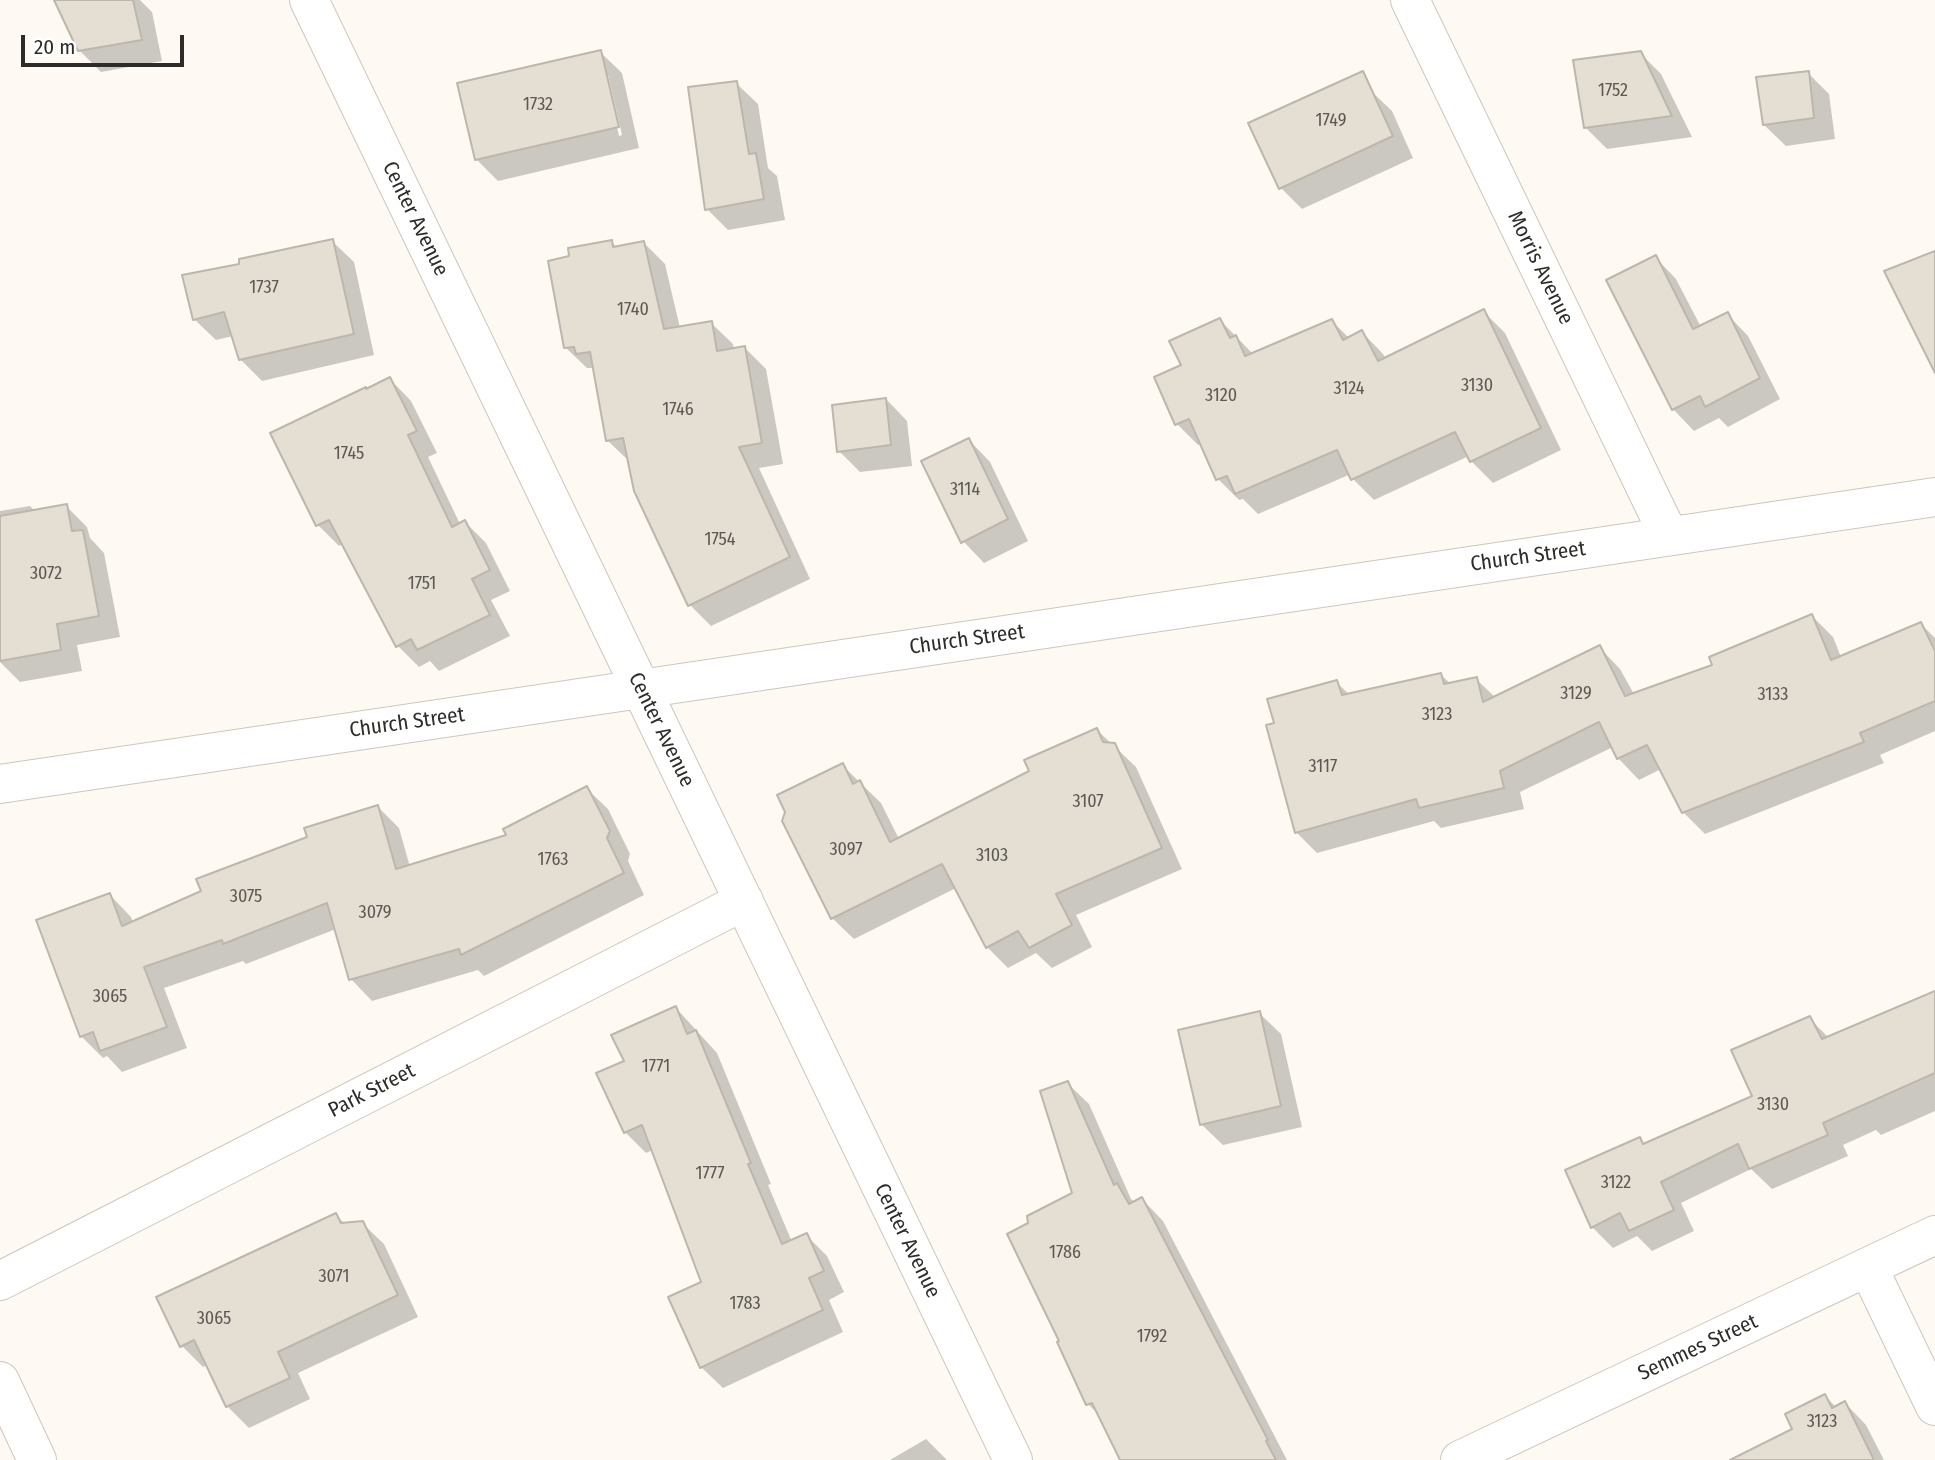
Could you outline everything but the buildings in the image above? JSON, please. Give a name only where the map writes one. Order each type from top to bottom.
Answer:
[{"type":"street","name":"Center Avenue","points":[[309,0],[1013,1460]]},
{"type":"street","name":"Morris Avenue","points":[[1410,0],[1669,536]]},
{"type":"street","name":"Church Street","points":[[0,784],[1935,497]]},
{"type":"street","name":"Park Street","points":[[0,1281],[744,901]]},
{"type":"street","name":"Semmes Street","points":[[1460,1460],[1935,1235]]},
{"type":"street","points":[[1868,1267],[1935,1406]]},
{"type":"street","points":[[0,1381],[37,1460]]}]
